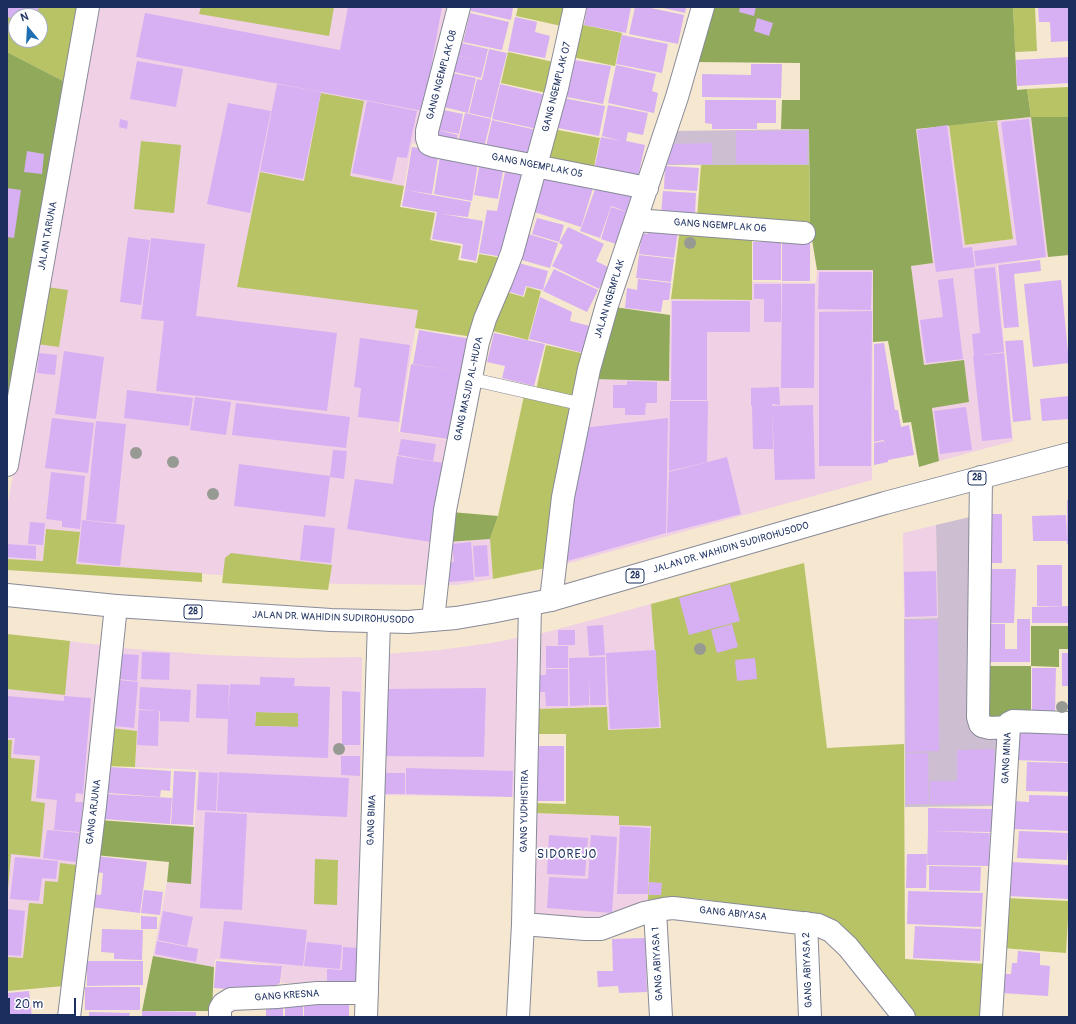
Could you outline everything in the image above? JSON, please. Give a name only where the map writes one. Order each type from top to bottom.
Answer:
[{"type":"main road","name":"JALAN TARUNA","points":[[7,465],[88,7]]},
{"type":"main road","name":"GANG NGEMPLAK 08","points":[[428,142],[426,138],[427,131],[460,7]]},
{"type":"main road","name":"GANG NGEMPLAK 07","points":[[536,166],[557,88],[575,7]]},
{"type":"main road","name":"JALAN NGEMPLAK","points":[[551,600],[563,497],[589,369],[607,306],[677,97],[703,7]]},
{"type":"main road","name":"GANG NGEMPLAK 05","points":[[428,142],[434,146],[647,188]]},
{"type":"main road","name":"GANG MASJID AL-HUDA","points":[[433,620],[445,510],[481,330],[489,307],[506,271],[536,166]]},
{"type":"main road","name":"GANG NGEMPLAK 06","points":[[636,220],[804,232]]},
{"type":"main road","name":"JALAN DR. WAHIDIN SUDIROHUSODO","points":[[7,595],[218,614],[379,622],[433,620],[491,612],[551,600],[981,477],[1069,454]]},
{"type":"main road","name":"GANG MINA","points":[[981,477],[978,717],[982,726],[990,728],[1009,727],[991,1017]]},
{"type":"main road","name":"GANG YUDHISTIRA","points":[[518,1017],[523,924],[530,605]]},
{"type":"main road","name":"GANG ARJUNA","points":[[68,1017],[96,798],[116,606]]},
{"type":"main road","name":"GANG BIMA","points":[[366,1017],[379,622]]},
{"type":"main road","points":[[1009,727],[1009,723],[1013,721],[1069,723]]},
{"type":"main road","name":"GANG ABIYASA","points":[[523,924],[601,929],[644,913],[664,909],[682,909],[806,923],[825,927],[841,940],[904,1017]]},
{"type":"main road","name":"GANG ABIYASA 1","points":[[655,911],[661,1017]]},
{"type":"main road","name":"GANG ABIYASA 2","points":[[806,923],[810,1017]]},
{"type":"main road","name":"GANG KRESNA","points":[[220,1017],[220,1009],[223,1004],[232,999],[277,997],[308,993],[367,993]]},
{"type":"lane","points":[[471,379],[581,404]]},
{"type":"shaded area","points":[[98,7],[453,7],[417,144],[412,143],[400,207],[435,213],[398,432],[454,441],[431,585],[337,584],[76,564],[80,532],[46,529],[43,561],[7,559],[7,508]]},
{"type":"shaded area","points":[[1031,117],[1048,257],[997,265],[1013,441],[939,461],[932,407],[969,402],[964,360],[924,365],[911,266],[933,263],[916,128],[949,125],[965,245],[1013,239],[997,121]]},
{"type":"shaded area","points":[[809,129],[809,165],[663,165],[674,131]]},
{"type":"shaded area","points":[[817,270],[873,270],[872,480],[562,565],[593,379],[669,381],[671,299],[751,300],[752,282],[816,283]]},
{"type":"shaded area","points":[[974,516],[973,732],[1001,734],[997,806],[905,807],[904,619],[938,618],[936,525]]},
{"type":"shaded area","points":[[936,525],[938,618],[904,619],[903,533]]},
{"type":"shaded area","points":[[490,539],[493,579],[457,585],[443,585],[447,542]]},
{"type":"shaded area","points":[[651,604],[661,728],[608,730],[607,707],[535,709],[536,635]]},
{"type":"shaded area","points":[[7,634],[102,645],[77,865],[7,991]]},
{"type":"shaded area","points":[[517,638],[514,797],[381,795],[385,654],[439,650]]},
{"type":"shaded area","points":[[121,648],[211,655],[295,658],[362,657],[358,986],[281,983],[282,966],[215,959],[214,967],[153,956],[167,882],[191,883],[198,770],[135,767],[137,731],[111,728]]},
{"type":"shaded area","points":[[534,813],[620,816],[619,825],[651,826],[648,900],[629,907],[612,916],[597,919],[533,915]]},
{"type":"green space","points":[[7,7],[80,7],[67,83],[7,52]]},
{"type":"green space","points":[[201,7],[334,7],[329,36],[199,14]]},
{"type":"green space","points":[[518,7],[571,7],[566,27],[516,16]]},
{"type":"green space","points":[[711,7],[1013,7],[1017,90],[1027,89],[1031,117],[916,129],[933,263],[911,266],[924,365],[964,360],[969,402],[932,408],[939,461],[919,467],[911,422],[903,423],[888,341],[873,342],[873,270],[817,270],[810,227],[809,129],[781,129],[782,100],[800,100],[800,63],[697,62]]},
{"type":"green space","points":[[1013,7],[1035,7],[1037,51],[1015,52]]},
{"type":"green space","points":[[579,24],[622,33],[615,66],[572,57]]},
{"type":"green space","points":[[7,52],[67,83],[7,410]]},
{"type":"green space","points":[[508,52],[558,63],[551,94],[501,83]]},
{"type":"green space","points":[[1069,87],[1069,117],[1031,117],[1027,89]]},
{"type":"green space","points":[[321,93],[364,101],[350,176],[404,186],[400,207],[435,213],[430,240],[461,246],[458,260],[477,263],[479,254],[502,258],[473,337],[415,328],[418,310],[237,287],[260,172],[304,181]]},
{"type":"green space","points":[[1031,117],[1069,117],[1069,255],[1048,257]]},
{"type":"green space","points":[[997,121],[1013,239],[965,245],[949,125]]},
{"type":"green space","points":[[553,129],[600,138],[593,171],[543,162]]},
{"type":"green space","points":[[141,141],[181,145],[174,213],[134,209]]},
{"type":"green space","points":[[701,165],[809,165],[810,227],[697,218]]},
{"type":"green space","points":[[680,228],[752,234],[752,300],[671,299]]},
{"type":"green space","points":[[47,287],[68,290],[59,347],[37,344]]},
{"type":"green space","points":[[527,287],[541,291],[528,340],[489,330],[503,291],[524,297]]},
{"type":"green space","points":[[614,307],[670,315],[669,381],[593,379]]},
{"type":"green space","points":[[546,345],[585,354],[574,398],[536,390]]},
{"type":"green space","points":[[525,391],[573,403],[546,568],[493,579],[490,539],[498,516]]},
{"type":"green space","points":[[451,512],[498,516],[490,539],[447,542]]},
{"type":"green space","points":[[46,529],[80,532],[76,564],[202,573],[202,582],[7,570],[7,559],[43,561]]},
{"type":"green space","points":[[231,553],[332,565],[328,590],[222,583],[225,558]]},
{"type":"green space","points":[[804,563],[827,748],[904,744],[905,959],[987,964],[984,1017],[912,1017],[815,917],[702,899],[670,898],[648,900],[651,826],[619,825],[619,816],[534,813],[534,803],[566,804],[566,734],[534,734],[535,709],[607,707],[608,730],[661,728],[651,604]]},
{"type":"green space","points":[[1031,626],[1069,626],[1069,649],[1059,649],[1059,667],[1031,666]]},
{"type":"green space","points":[[7,634],[70,641],[65,695],[7,689]]},
{"type":"green space","points":[[982,666],[1031,666],[1031,716],[981,716]]},
{"type":"green space","points":[[256,712],[298,713],[298,727],[255,726]]},
{"type":"green space","points":[[111,728],[137,731],[135,767],[106,766]]},
{"type":"green space","points":[[7,740],[12,740],[11,758],[35,760],[31,801],[45,803],[40,857],[11,854],[7,901]]},
{"type":"green space","points":[[99,820],[194,827],[191,884],[167,882],[169,862],[95,855]]},
{"type":"green space","points":[[315,859],[338,860],[337,905],[314,904]]},
{"type":"green space","points":[[60,863],[77,865],[64,986],[7,991],[7,957],[23,958],[29,903],[43,904],[45,881],[58,882]]},
{"type":"green space","points":[[1005,898],[1069,901],[1066,953],[1002,948]]},
{"type":"green space","points":[[153,956],[214,967],[212,1011],[142,1011]]},
{"type":"building","points":[[7,7],[39,7],[8,8],[7,17]]},
{"type":"building","points":[[348,7],[442,7],[423,111],[136,57],[145,13],[340,50]]},
{"type":"building","points":[[471,7],[513,7],[511,20],[471,11]]},
{"type":"building","points":[[587,7],[631,7],[626,33],[584,25]]},
{"type":"building","points":[[635,7],[646,7],[684,15],[678,44],[629,34]]},
{"type":"building","points":[[659,7],[686,7],[685,13]]},
{"type":"building","points":[[740,7],[756,7],[754,16],[739,12]]},
{"type":"building","points":[[1038,7],[1069,7],[1069,41],[1051,42],[1050,22],[1039,22]]},
{"type":"building","points":[[470,13],[509,22],[502,50],[463,42]]},
{"type":"building","points":[[515,17],[537,22],[535,32],[550,36],[545,58],[508,51]]},
{"type":"building","points":[[757,18],[773,23],[769,36],[754,31]]},
{"type":"building","points":[[622,35],[668,44],[662,73],[616,64]]},
{"type":"building","points":[[457,42],[488,49],[485,62],[455,55]]},
{"type":"building","points":[[489,49],[507,53],[491,118],[469,113],[477,79],[482,80]]},
{"type":"building","points":[[454,55],[485,62],[481,78],[450,71]]},
{"type":"building","points":[[1069,57],[1069,83],[1017,86],[1016,60]]},
{"type":"building","points":[[574,60],[611,66],[603,104],[567,97]]},
{"type":"building","points":[[137,61],[183,69],[176,107],[130,99]]},
{"type":"building","points":[[751,64],[782,64],[781,98],[702,97],[702,74],[751,75]]},
{"type":"building","points":[[616,65],[656,74],[652,91],[658,93],[654,113],[608,103]]},
{"type":"building","points":[[452,73],[476,78],[468,113],[444,107]]},
{"type":"building","points":[[277,84],[321,92],[303,179],[260,171]]},
{"type":"building","points":[[500,84],[546,95],[537,129],[492,119]]},
{"type":"building","points":[[563,98],[605,106],[599,136],[558,128]]},
{"type":"building","points":[[705,100],[776,100],[776,123],[757,123],[757,129],[712,129],[712,124],[705,123]]},
{"type":"building","points":[[367,101],[417,111],[407,158],[397,157],[392,181],[352,173]]},
{"type":"building","points":[[228,103],[271,111],[250,213],[207,204]]},
{"type":"building","points":[[608,105],[648,113],[643,135],[628,132],[626,141],[645,145],[638,177],[594,169],[601,137],[621,141],[602,136]]},
{"type":"building","points":[[439,109],[463,114],[459,134],[434,129]]},
{"type":"building","points":[[465,113],[491,119],[483,152],[457,146]]},
{"type":"building","points":[[120,119],[128,121],[127,129],[119,127]]},
{"type":"building","points":[[1029,119],[1046,257],[976,266],[974,251],[1017,245],[1001,122]]},
{"type":"building","points":[[492,120],[536,130],[530,161],[485,151]]},
{"type":"building","points":[[947,125],[963,248],[972,247],[975,267],[936,272],[917,130]]},
{"type":"building","points":[[434,129],[458,135],[455,145],[431,140]]},
{"type":"building","points":[[736,131],[808,131],[807,164],[736,163]]},
{"type":"building","points":[[712,143],[712,164],[667,164],[673,144]]},
{"type":"building","points":[[412,147],[439,151],[432,194],[405,190]]},
{"type":"building","points":[[27,151],[44,154],[42,174],[24,172]]},
{"type":"building","points":[[440,156],[478,163],[472,201],[434,194]]},
{"type":"building","points":[[480,162],[504,166],[498,199],[474,195]]},
{"type":"building","points":[[665,166],[699,168],[697,191],[664,189]]},
{"type":"building","points":[[506,167],[524,170],[504,257],[479,253],[487,210],[497,211]]},
{"type":"building","points":[[539,174],[593,188],[581,227],[528,210]]},
{"type":"building","points":[[597,184],[635,196],[630,213],[611,206],[600,238],[580,231]]},
{"type":"building","points":[[7,188],[21,190],[14,238],[7,237]]},
{"type":"building","points":[[405,190],[471,202],[468,217],[442,214],[483,221],[476,261],[461,258],[463,244],[432,239],[437,212],[402,206]]},
{"type":"building","points":[[663,191],[696,193],[695,216],[661,214]]},
{"type":"building","points":[[611,207],[630,213],[619,245],[601,239]]},
{"type":"building","points":[[537,218],[564,225],[559,242],[532,234]]},
{"type":"building","points":[[568,227],[604,244],[596,261],[610,268],[599,289],[552,266],[563,245],[559,243]]},
{"type":"building","points":[[649,227],[678,231],[674,258],[639,254],[642,233],[648,234]]},
{"type":"building","points":[[522,232],[558,243],[550,268],[515,258]]},
{"type":"building","points":[[128,237],[150,240],[141,305],[120,302]]},
{"type":"building","points":[[151,238],[205,244],[196,316],[337,333],[327,411],[156,391],[164,321],[141,319]]},
{"type":"building","points":[[753,242],[781,242],[781,280],[753,280]]},
{"type":"building","points":[[782,242],[810,243],[810,281],[782,281]]},
{"type":"building","points":[[639,255],[674,259],[671,282],[636,278]]},
{"type":"building","points":[[1040,260],[1041,271],[1014,274],[1019,327],[1004,328],[998,265]]},
{"type":"building","points":[[515,262],[548,271],[543,290],[526,286],[523,296],[507,291]]},
{"type":"building","points":[[995,267],[1004,352],[974,356],[972,334],[980,333],[974,269]]},
{"type":"building","points":[[554,269],[598,290],[587,312],[543,291]]},
{"type":"building","points":[[819,272],[872,272],[871,310],[818,309]]},
{"type":"building","points":[[953,278],[963,359],[926,363],[920,320],[943,317],[938,280]]},
{"type":"building","points":[[638,279],[671,283],[669,300],[663,300],[661,312],[625,308],[627,288],[637,290]]},
{"type":"building","points":[[1061,280],[1069,363],[1033,367],[1024,284]]},
{"type":"building","points":[[754,284],[781,284],[781,322],[764,322],[764,299],[754,299]]},
{"type":"building","points":[[782,284],[815,284],[814,388],[781,388]]},
{"type":"building","points":[[540,297],[572,312],[570,321],[590,326],[583,353],[529,339]]},
{"type":"building","points":[[672,301],[750,301],[750,332],[707,332],[707,400],[671,400]]},
{"type":"building","points":[[872,311],[871,466],[819,466],[819,312]]},
{"type":"building","points":[[419,330],[471,339],[454,440],[400,432],[411,364],[455,371],[413,364]]},
{"type":"building","points":[[494,333],[545,344],[534,386],[502,378],[505,366],[487,362]]},
{"type":"building","points":[[360,338],[410,345],[399,422],[358,417],[361,388],[354,387]]},
{"type":"building","points":[[1023,340],[1031,420],[1013,422],[1005,341]]},
{"type":"building","points":[[884,343],[895,410],[898,410],[901,427],[909,425],[914,455],[888,460],[888,462],[874,465],[874,443],[884,441],[886,450],[884,440],[874,442],[874,344]]},
{"type":"building","points":[[64,351],[104,357],[96,419],[55,414]]},
{"type":"building","points":[[39,353],[57,355],[55,375],[37,373]]},
{"type":"building","points":[[1004,353],[1012,438],[982,441],[973,356]]},
{"type":"building","points":[[627,381],[657,382],[657,403],[646,403],[645,415],[625,415],[625,408],[613,408],[613,385],[627,385]]},
{"type":"building","points":[[779,387],[780,405],[772,404],[773,449],[753,449],[751,388]]},
{"type":"building","points":[[127,390],[193,398],[189,426],[124,418]]},
{"type":"building","points":[[1069,396],[1069,419],[1042,421],[1040,399]]},
{"type":"building","points":[[195,397],[231,402],[226,435],[190,430]]},
{"type":"building","points":[[670,401],[708,401],[707,462],[669,471]]},
{"type":"building","points":[[236,403],[350,417],[346,448],[232,435]]},
{"type":"building","points":[[813,405],[815,479],[775,480],[772,406]]},
{"type":"building","points":[[966,407],[972,450],[940,454],[934,411]]},
{"type":"building","points":[[52,418],[94,423],[88,473],[45,468]]},
{"type":"building","points":[[668,418],[666,533],[564,562],[583,428]]},
{"type":"building","points":[[96,421],[126,424],[116,523],[86,520]]},
{"type":"building","points":[[401,439],[436,444],[433,461],[398,455]]},
{"type":"building","points":[[333,450],[347,451],[344,479],[330,477],[325,517],[234,506],[239,464],[330,476]]},
{"type":"building","points":[[397,456],[444,463],[431,542],[347,529],[355,479],[393,484]]},
{"type":"building","points":[[727,457],[741,514],[667,533],[669,472]]},
{"type":"building","points":[[51,472],[85,476],[80,529],[62,527],[62,521],[46,519]]},
{"type":"building","points":[[1067,500],[1069,500],[1069,544],[1067,544]]},
{"type":"building","points":[[986,514],[1002,514],[1002,563],[986,563]]},
{"type":"building","points":[[1066,515],[1067,541],[1033,541],[1032,516]]},
{"type":"building","points":[[82,520],[125,525],[120,566],[78,562]]},
{"type":"building","points":[[30,522],[45,523],[43,545],[28,544]]},
{"type":"building","points":[[304,525],[335,528],[331,563],[300,560]]},
{"type":"building","points":[[471,542],[474,580],[449,582],[447,562],[454,562],[452,544]]},
{"type":"building","points":[[7,544],[36,546],[36,559],[7,557]]},
{"type":"building","points":[[487,545],[489,576],[475,577],[473,546]]},
{"type":"building","points":[[1037,565],[1062,565],[1062,606],[1037,606]]},
{"type":"building","points":[[984,569],[1016,569],[1014,623],[983,623]]},
{"type":"building","points":[[936,571],[937,616],[905,617],[904,572]]},
{"type":"building","points":[[730,584],[740,621],[689,635],[679,598]]},
{"type":"building","points":[[1069,606],[1069,623],[1032,623],[1032,607]]},
{"type":"building","points":[[1017,619],[1030,619],[1030,662],[983,662],[983,624],[1005,624],[1005,649],[1017,649]]},
{"type":"building","points":[[905,620],[938,620],[939,751],[906,752]]},
{"type":"building","points":[[732,624],[738,647],[717,653],[711,630]]},
{"type":"building","points":[[603,625],[605,655],[589,656],[587,626]]},
{"type":"building","points":[[558,630],[575,630],[575,645],[558,645]]},
{"type":"building","points":[[546,646],[568,646],[568,668],[546,668]]},
{"type":"building","points":[[656,650],[659,727],[610,729],[606,653]]},
{"type":"building","points":[[142,652],[170,653],[169,680],[141,679]]},
{"type":"building","points":[[1062,653],[1069,653],[1069,686],[1062,686]]},
{"type":"building","points":[[122,654],[139,655],[137,681],[119,679]]},
{"type":"building","points":[[605,657],[606,705],[590,705],[589,678],[589,705],[570,706],[569,658]]},
{"type":"building","points":[[755,658],[757,679],[737,681],[735,660]]},
{"type":"building","points":[[1032,668],[1056,668],[1055,712],[1032,713]]},
{"type":"building","points":[[546,669],[568,669],[568,706],[546,706],[545,692],[537,692],[537,675],[546,675]]},
{"type":"building","points":[[260,677],[295,678],[294,686],[330,687],[328,758],[227,754],[228,719],[196,718],[197,684],[229,685],[228,715],[230,684],[260,685]],"holes":[[[256,712],[298,713],[298,727],[255,726]]]},
{"type":"building","points":[[118,680],[138,682],[134,728],[114,726]]},
{"type":"building","points":[[140,687],[191,690],[189,722],[160,721],[160,711],[139,709]]},
{"type":"building","points":[[486,688],[484,757],[385,756],[386,689]]},
{"type":"building","points":[[342,691],[360,692],[360,745],[342,745]]},
{"type":"building","points":[[7,696],[64,701],[64,696],[91,698],[83,794],[76,793],[75,802],[83,802],[80,832],[54,830],[57,800],[36,798],[40,756],[13,754],[15,738],[7,738]]},
{"type":"building","points":[[139,710],[159,711],[158,746],[137,745]]},
{"type":"building","points":[[1015,728],[1069,730],[1069,762],[1014,760]]},
{"type":"building","points":[[536,746],[564,746],[564,801],[536,801]]},
{"type":"building","points":[[994,749],[995,804],[930,804],[930,781],[957,781],[957,750]]},
{"type":"building","points":[[906,753],[928,753],[929,804],[906,804]]},
{"type":"building","points":[[341,756],[360,756],[360,776],[341,775]]},
{"type":"building","points":[[1027,762],[1069,763],[1069,792],[1026,791]]},
{"type":"building","points":[[110,767],[171,771],[170,791],[161,790],[160,797],[108,793]]},
{"type":"building","points":[[406,768],[513,771],[512,797],[406,794]]},
{"type":"building","points":[[174,771],[196,772],[193,825],[171,824]]},
{"type":"building","points":[[199,772],[218,773],[216,811],[197,810]]},
{"type":"building","points":[[219,772],[349,778],[347,817],[217,811]]},
{"type":"building","points":[[384,773],[405,773],[405,794],[382,794]]},
{"type":"building","points":[[106,794],[172,798],[170,824],[104,819]]},
{"type":"building","points":[[1029,795],[1069,796],[1069,831],[1013,829],[1014,801],[1029,802]]},
{"type":"building","points":[[928,808],[992,809],[992,832],[928,831]]},
{"type":"building","points":[[205,812],[247,814],[242,910],[200,908]]},
{"type":"building","points":[[620,826],[650,828],[648,894],[617,894]]},
{"type":"building","points":[[47,830],[79,833],[76,862],[43,858]]},
{"type":"building","points":[[928,831],[990,833],[989,866],[927,865]]},
{"type":"building","points":[[1019,831],[1069,833],[1067,860],[1017,858]]},
{"type":"building","points":[[549,835],[588,838],[585,876],[547,874]]},
{"type":"building","points":[[591,835],[617,837],[612,913],[547,908],[549,877],[588,879]]},
{"type":"building","points":[[907,854],[927,854],[926,888],[906,888]]},
{"type":"building","points":[[96,856],[147,862],[140,913],[90,907],[92,894],[101,895],[103,873],[94,872]]},
{"type":"building","points":[[15,857],[58,861],[56,879],[42,878],[39,901],[10,899]]},
{"type":"building","points":[[1011,862],[1069,865],[1069,899],[1008,896]]},
{"type":"building","points":[[929,866],[981,867],[980,891],[929,890]]},
{"type":"building","points":[[649,882],[662,883],[661,895],[649,895]]},
{"type":"building","points":[[144,890],[163,892],[160,915],[141,913]]},
{"type":"building","points":[[908,891],[983,893],[981,927],[907,924]]},
{"type":"building","points":[[7,909],[25,911],[21,956],[7,955]]},
{"type":"building","points":[[163,911],[193,917],[187,946],[158,940]]},
{"type":"building","points":[[141,916],[157,917],[157,929],[141,929]]},
{"type":"building","points":[[224,921],[307,930],[303,966],[220,958]]},
{"type":"building","points":[[915,926],[981,929],[980,961],[913,958]]},
{"type":"building","points":[[102,929],[143,930],[142,960],[114,959],[114,953],[101,952]]},
{"type":"building","points":[[645,938],[647,992],[619,993],[618,986],[598,987],[597,971],[613,971],[612,939]]},
{"type":"building","points":[[157,941],[198,949],[196,962],[155,954]]},
{"type":"building","points":[[307,942],[342,945],[340,969],[304,966]]},
{"type":"building","points":[[343,947],[358,948],[357,984],[327,983],[327,969],[342,970]]},
{"type":"building","points":[[1018,951],[1040,953],[1040,965],[1050,966],[1048,996],[1002,993],[1003,974],[1011,974],[1012,963],[1017,963]]},
{"type":"building","points":[[87,961],[143,961],[143,985],[87,986]]},
{"type":"building","points":[[216,961],[248,964],[246,990],[214,988]]},
{"type":"building","points":[[248,964],[282,966],[280,983],[262,992],[246,990]]},
{"type":"building","points":[[85,987],[140,987],[140,1010],[85,1010]]},
{"type":"building","points":[[29,991],[32,1017],[7,1017],[7,993]]},
{"type":"building","points":[[285,1003],[303,1003],[303,1017],[285,1017]]},
{"type":"building","points":[[304,1003],[349,1003],[349,1017],[304,1017]]},
{"type":"building","points":[[266,1004],[283,1004],[283,1017],[266,1017]]},
{"type":"building","points":[[142,1011],[196,1012],[196,1017],[142,1017]]},
{"type":"building","points":[[89,1012],[130,1013],[129,1017],[89,1017]]},
{"type":"district","name":"SIDOREJO","points":[[567,855]]}]
